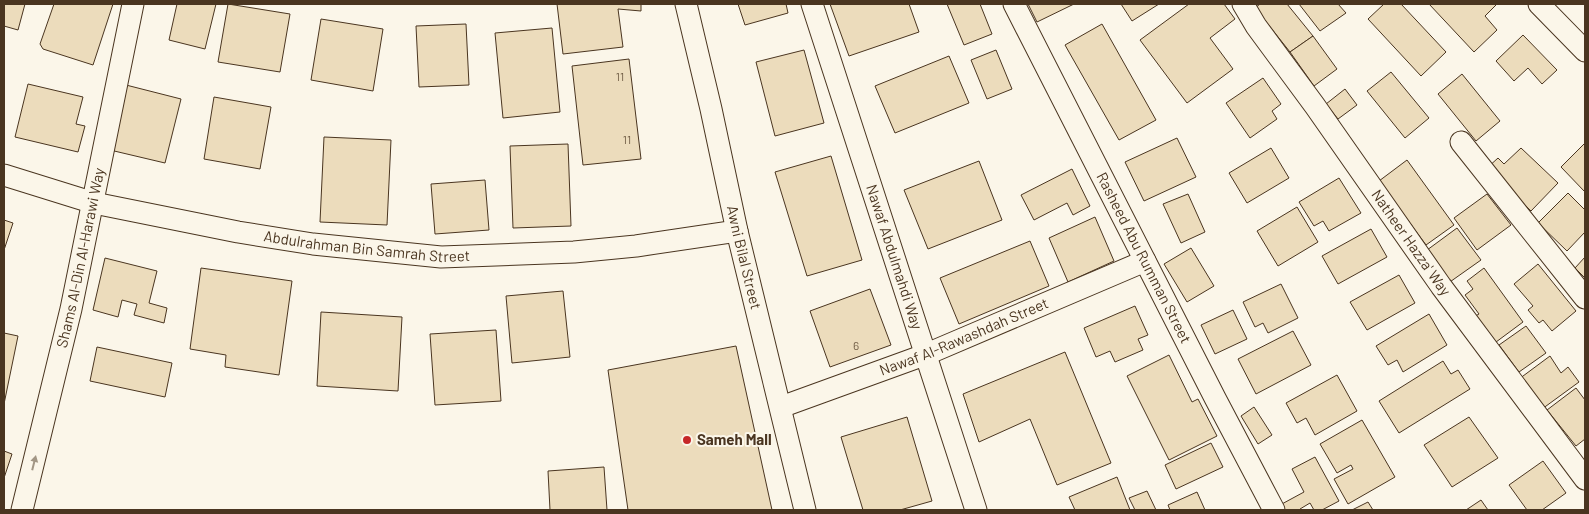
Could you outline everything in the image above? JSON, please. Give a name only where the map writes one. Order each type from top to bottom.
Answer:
[{"type":"street","name":"Shams Al-Din Al-Harawi Way","points":[[22,510],[51,395],[94,203],[133,4]]},
{"type":"street","name":"Awni Bilal Street","points":[[686,4],[737,231],[805,510]]},
{"type":"street","name":"Nawaf Abdulmahdi Way","points":[[812,4],[976,510]]},
{"type":"street","name":"Rasheed Abu Rumman Street","points":[[1014,4],[1274,510]]},
{"type":"street","name":"Natheer Hazza' Way","points":[[1243,4],[1256,26],[1315,106],[1441,286],[1585,479]]},
{"type":"street","points":[[1539,4],[1585,51]]},
{"type":"street","points":[[1461,142],[1585,298]]},
{"type":"street","name":"Abdulrahman Bin Samrah Street","points":[[4,175],[94,203],[238,232],[313,244],[441,256],[574,252],[636,246],[737,231]]},
{"type":"street","name":"Nawaf Al-Rawashdah Street","points":[[781,407],[927,354],[1145,261]]},
{"type":"building","points":[[4,4],[25,4],[18,30],[4,26]]},
{"type":"building","points":[[54,4],[113,4],[93,65],[43,49],[40,44]]},
{"type":"building","points":[[177,4],[216,4],[205,49],[169,40]]},
{"type":"building","points":[[228,4],[290,14],[280,72],[218,62]]},
{"type":"building","points":[[557,4],[641,4],[641,11],[618,9],[623,47],[563,54]]},
{"type":"building","points":[[738,4],[786,4],[788,13],[745,25]]},
{"type":"building","points":[[830,4],[909,4],[919,32],[849,56]]},
{"type":"building","points":[[947,4],[980,4],[992,34],[964,45]]},
{"type":"building","points":[[1028,4],[1074,4],[1037,22]]},
{"type":"building","points":[[1121,4],[1159,4],[1132,21]]},
{"type":"building","points":[[1189,4],[1224,4],[1235,19],[1210,38],[1233,69],[1187,103],[1140,40]]},
{"type":"building","points":[[1260,4],[1287,4],[1313,36],[1290,52],[1255,8]]},
{"type":"building","points":[[1299,4],[1338,4],[1346,13],[1320,31]]},
{"type":"building","points":[[1384,4],[1401,4],[1446,52],[1421,76],[1368,19]]},
{"type":"building","points":[[1429,4],[1497,4],[1485,16],[1497,30],[1474,52]]},
{"type":"building","points":[[321,19],[383,29],[373,91],[311,80]]},
{"type":"building","points":[[466,24],[469,85],[419,87],[416,26]]},
{"type":"building","points":[[1102,24],[1156,120],[1119,140],[1065,45]]},
{"type":"building","points":[[552,28],[560,112],[503,118],[495,33]]},
{"type":"building","points":[[1523,35],[1557,70],[1542,84],[1528,68],[1514,81],[1496,61]]},
{"type":"building","points":[[1313,36],[1337,69],[1314,86],[1290,52]]},
{"type":"building","points":[[804,50],[824,123],[775,136],[756,62]]},
{"type":"building","points":[[996,50],[1012,89],[987,99],[971,60]]},
{"type":"building","points":[[949,56],[969,103],[895,133],[875,86]]},
{"type":"building","points":[[629,59],[641,159],[583,165],[572,66]]},
{"type":"building","points":[[1391,72],[1429,118],[1405,138],[1367,91]]},
{"type":"building","points":[[1462,74],[1500,121],[1476,141],[1438,94]]},
{"type":"building","points":[[1263,78],[1281,104],[1272,111],[1277,119],[1250,138],[1226,103]]},
{"type":"building","points":[[28,84],[83,97],[76,124],[85,126],[78,152],[15,137]]},
{"type":"building","points":[[126,85],[181,99],[165,163],[110,150]]},
{"type":"building","points":[[1345,89],[1357,105],[1338,119],[1326,104]]},
{"type":"building","points":[[214,97],[271,107],[260,169],[204,159]]},
{"type":"building","points":[[324,137],[391,140],[387,225],[320,222]]},
{"type":"building","points":[[1177,138],[1196,177],[1144,201],[1125,162]]},
{"type":"building","points":[[1585,143],[1585,192],[1561,167]]},
{"type":"building","points":[[568,144],[571,226],[513,228],[510,146]]},
{"type":"building","points":[[1271,148],[1289,178],[1247,203],[1229,173]]},
{"type":"building","points":[[1521,148],[1558,183],[1531,211],[1487,168],[1498,158],[1504,164]]},
{"type":"building","points":[[831,156],[862,260],[807,276],[775,172]]},
{"type":"building","points":[[1407,160],[1454,225],[1426,245],[1379,181]]},
{"type":"building","points":[[979,161],[1002,220],[928,249],[904,190]]},
{"type":"building","points":[[1072,169],[1090,206],[1073,215],[1067,203],[1034,220],[1021,195]]},
{"type":"building","points":[[1339,178],[1361,213],[1329,231],[1323,221],[1314,226],[1299,202]]},
{"type":"building","points":[[485,180],[489,230],[435,234],[431,184]]},
{"type":"building","points":[[1568,193],[1585,210],[1585,232],[1567,251],[1538,223]]},
{"type":"building","points":[[1188,194],[1205,232],[1181,243],[1163,204]]},
{"type":"building","points":[[1487,194],[1511,225],[1477,250],[1454,218]]},
{"type":"building","points":[[1297,207],[1318,242],[1278,266],[1257,231]]},
{"type":"building","points":[[1095,217],[1114,261],[1068,282],[1049,238]]},
{"type":"building","points":[[4,220],[13,223],[4,250]]},
{"type":"building","points":[[1457,228],[1481,260],[1447,284],[1423,253]]},
{"type":"building","points":[[1371,229],[1387,257],[1338,284],[1322,256]]},
{"type":"building","points":[[1030,241],[1049,286],[959,324],[940,278]]},
{"type":"building","points":[[1191,248],[1214,286],[1187,302],[1164,264]]},
{"type":"building","points":[[1585,257],[1585,278],[1575,268]]},
{"type":"building","points":[[105,258],[157,271],[149,303],[167,308],[164,323],[134,315],[137,304],[122,300],[118,317],[93,310]]},
{"type":"building","points":[[1538,264],[1576,311],[1552,331],[1543,320],[1539,323],[1528,310],[1533,306],[1514,284]]},
{"type":"building","points":[[201,268],[292,281],[279,375],[225,367],[226,355],[190,349]]},
{"type":"building","points":[[1484,268],[1523,322],[1492,345],[1472,318],[1479,314],[1465,295],[1473,289],[1467,281]]},
{"type":"building","points":[[1399,275],[1415,303],[1367,330],[1350,302]]},
{"type":"building","points":[[1281,284],[1298,318],[1268,333],[1263,323],[1255,327],[1243,302]]},
{"type":"building","points":[[870,289],[891,345],[830,367],[810,311]]},
{"type":"building","points":[[563,291],[570,357],[512,363],[506,296]]},
{"type":"building","points":[[1135,306],[1148,335],[1138,339],[1143,350],[1115,362],[1110,351],[1096,357],[1084,328]]},
{"type":"building","points":[[1233,310],[1247,339],[1215,354],[1201,325]]},
{"type":"building","points":[[321,312],[402,317],[398,391],[317,386]]},
{"type":"building","points":[[1429,314],[1447,345],[1403,372],[1397,360],[1388,365],[1376,346]]},
{"type":"building","points":[[1526,326],[1546,353],[1519,372],[1499,345]]},
{"type":"building","points":[[496,330],[501,401],[435,405],[430,334]]},
{"type":"building","points":[[1293,331],[1311,365],[1256,394],[1238,359]]},
{"type":"building","points":[[4,333],[18,336],[4,404]]},
{"type":"building","name":"Sameh Mall","points":[[736,346],[772,510],[628,510],[608,370]]},
{"type":"building","points":[[97,347],[172,363],[165,397],[90,381]]},
{"type":"building","points":[[1065,352],[1111,463],[1057,485],[1030,419],[979,442],[963,394]]},
{"type":"building","points":[[1169,355],[1192,402],[1198,399],[1217,436],[1169,460],[1127,376]]},
{"type":"building","points":[[1550,356],[1561,373],[1568,367],[1579,382],[1542,409],[1519,379]]},
{"type":"building","points":[[1443,361],[1451,374],[1458,370],[1470,389],[1399,433],[1379,401]]},
{"type":"building","points":[[1337,375],[1357,411],[1315,435],[1306,418],[1297,423],[1286,403]]},
{"type":"building","points":[[1576,388],[1585,400],[1585,439],[1576,446],[1547,410]]},
{"type":"building","points":[[1254,407],[1272,435],[1258,444],[1241,416]]},
{"type":"building","points":[[907,417],[932,501],[900,510],[863,510],[841,437]]},
{"type":"building","points":[[1469,417],[1498,458],[1452,487],[1424,445]]},
{"type":"building","points":[[1362,420],[1395,477],[1348,504],[1334,479],[1353,469],[1351,465],[1337,473],[1320,444]]},
{"type":"building","points":[[1211,443],[1223,467],[1176,489],[1165,465]]},
{"type":"building","points":[[4,451],[12,454],[4,478]]},
{"type":"building","points":[[1315,457],[1339,501],[1322,510],[1314,510],[1310,503],[1301,510],[1282,510],[1280,505],[1304,492],[1292,469]]},
{"type":"building","points":[[1543,461],[1566,493],[1542,510],[1527,510],[1509,485]]},
{"type":"building","points":[[604,467],[607,510],[550,510],[548,471]]},
{"type":"building","points":[[1117,477],[1130,510],[1075,510],[1069,497]]},
{"type":"building","points":[[1147,491],[1156,510],[1135,510],[1129,498]]},
{"type":"building","points":[[1197,492],[1205,510],[1170,510],[1168,505]]},
{"type":"building","points":[[1481,500],[1488,510],[1466,510]]},
{"type":"building","points":[[1368,502],[1373,510],[1352,510]]},
{"type":"place","name":"Sameh Mall","points":[[687,440]]}]
